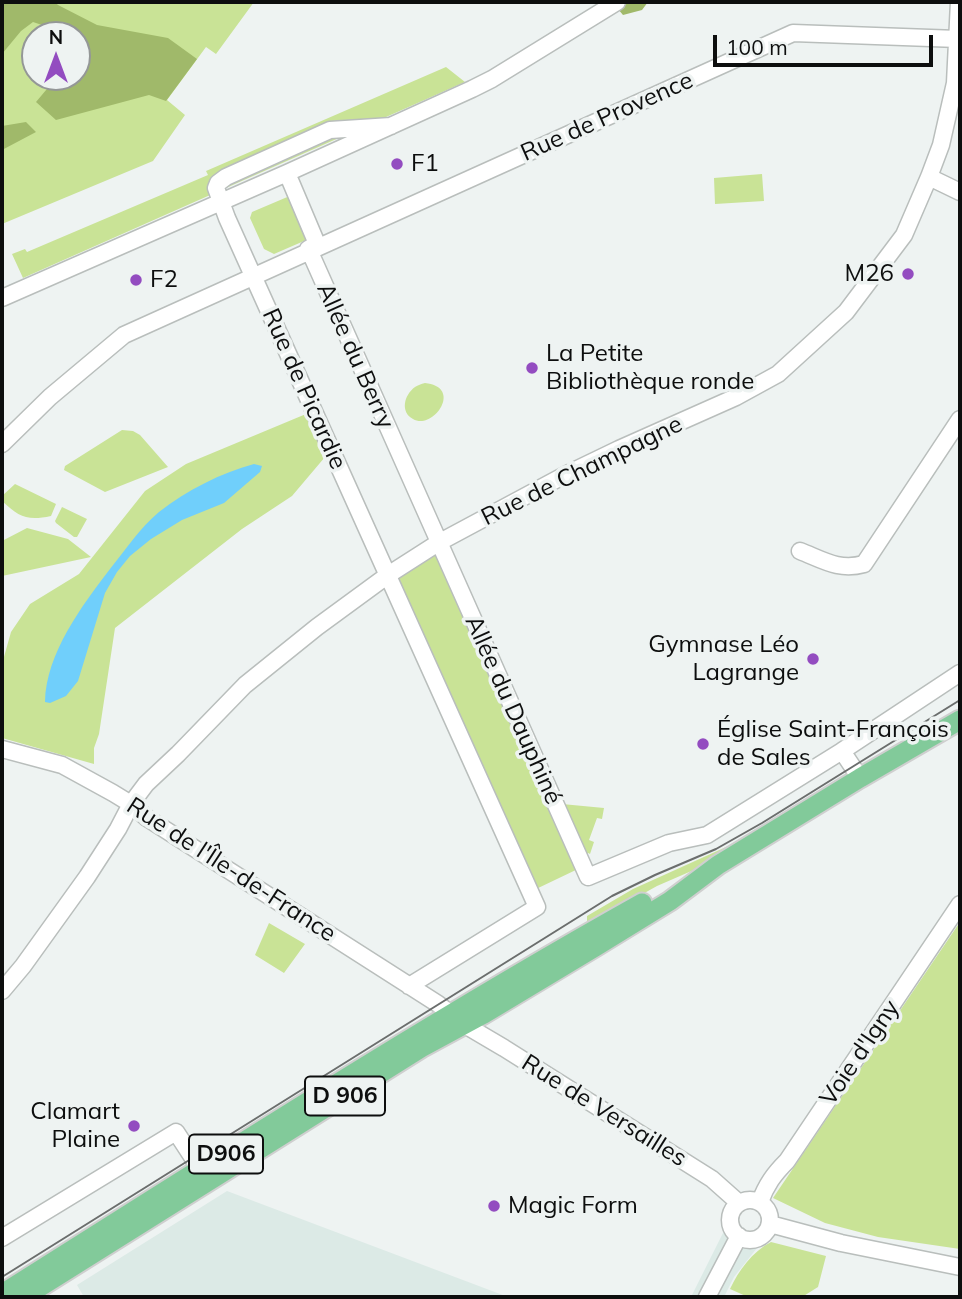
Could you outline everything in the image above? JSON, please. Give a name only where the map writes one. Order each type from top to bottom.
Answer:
[{"type":"main road","name":"D 906","points":[[23,1297],[46,1291],[202,1177],[446,1033],[458,1020],[670,901],[718,865],[960,720]]},
{"type":"main road","name":"D906","points":[[2,1294],[202,1177]]},
{"type":"street","points":[[2,298],[484,83],[617,2]]},
{"type":"street","name":"Rue de Champagne","points":[[2,991],[88,877],[131,804],[146,784],[245,685],[317,627],[388,575],[438,543],[563,476],[736,397],[778,374],[846,312],[904,235],[941,145],[955,83],[959,2]]},
{"type":"street","name":"Rue de Provence","points":[[2,444],[50,397],[124,335],[793,33],[958,39]]},
{"type":"street","points":[[220,202],[216,188],[222,180],[330,130],[391,126]]},
{"type":"street","name":"Allée du Berry","points":[[287,173],[317,244],[308,248],[438,543]]},
{"type":"street","points":[[929,177],[960,192]]},
{"type":"street","name":"Rue de Picardie","points":[[220,202],[537,907],[410,986]]},
{"type":"street","points":[[800,551],[835,565],[851,568],[864,564],[960,419]]},
{"type":"street","name":"Allée du Dauphiné","points":[[438,543],[588,877],[669,843],[707,835],[842,751]]},
{"type":"street","points":[[860,778],[842,751],[960,673]]},
{"type":"street","name":"Rue de l'Île-de-France","points":[[2,749],[62,765],[131,804],[147,818],[410,986],[458,1020]]},
{"type":"street","name":"Voie d'Igny","points":[[760,1202],[775,1173],[787,1161],[960,904]]},
{"type":"street","name":"Rue de Versailles","points":[[458,1020],[712,1179],[739,1203]]},
{"type":"street","points":[[2,1238],[176,1132],[202,1177]]},
{"type":"street","points":[[750,1199],[760,1202],[768,1211],[768,1230],[751,1240],[739,1236],[731,1226],[731,1213],[739,1203],[750,1199]]},
{"type":"street","points":[[770,1224],[841,1243],[960,1268]]},
{"type":"street","points":[[707,1297],[739,1236]]},
{"type":"shaded area","points":[[227,1191],[508,1297],[84,1297],[77,1285]]},
{"type":"shaded area","points":[[726,1227],[757,1248],[734,1277],[724,1297],[691,1297]]},
{"type":"green space","points":[[2,2],[254,2],[216,54],[206,47],[167,100],[185,115],[153,161],[2,224]]},
{"type":"green space","points":[[2,2],[55,2],[89,21],[21,21],[21,31],[2,54]]},
{"type":"green space","points":[[629,2],[648,2],[642,10],[623,15],[618,9]]},
{"type":"green space","points":[[91,22],[168,38],[197,59],[166,101],[149,95],[56,120],[36,102],[45,91],[91,91]]},
{"type":"green space","points":[[446,67],[465,82],[23,278],[12,254],[25,249],[27,252],[208,175],[206,171]]},
{"type":"green space","points":[[26,122],[36,132],[2,150],[2,126]]},
{"type":"green space","points":[[762,174],[764,201],[715,204],[714,178]]},
{"type":"green space","points":[[292,195],[311,238],[274,254],[264,249],[250,218],[252,212]]},
{"type":"green space","points":[[425,383],[437,386],[444,399],[436,414],[421,421],[409,416],[405,403],[411,390]]},
{"type":"green space","points":[[306,414],[325,457],[292,496],[242,529],[115,628],[99,734],[94,748],[94,764],[2,738],[2,664],[11,632],[30,604],[79,574],[145,491],[186,464]]},
{"type":"green space","points":[[122,430],[140,435],[168,467],[105,492],[64,470],[65,466]]},
{"type":"green space","points":[[15,484],[56,504],[51,516],[29,518],[2,501],[2,496]]},
{"type":"green space","points":[[62,507],[87,519],[77,537],[55,521]]},
{"type":"green space","points":[[27,528],[68,539],[91,557],[2,576],[2,541]]},
{"type":"green space","points":[[439,551],[580,868],[534,890],[395,575]]},
{"type":"green space","points":[[562,804],[604,808],[602,819],[597,818],[589,840],[594,842],[590,854],[586,856]]},
{"type":"green space","points":[[766,825],[703,866],[657,886],[587,925],[587,916],[633,889],[726,847]]},
{"type":"green space","points":[[960,922],[960,1249],[878,1237],[825,1223],[773,1198]]},
{"type":"green space","points":[[269,923],[305,944],[284,973],[255,955]]},
{"type":"green space","points":[[771,1242],[826,1256],[818,1287],[802,1297],[748,1297],[730,1289],[747,1262]]},
{"type":"water","points":[[254,464],[262,466],[260,472],[224,503],[182,520],[130,556],[105,593],[78,681],[66,696],[50,703],[45,702],[52,666],[67,631],[88,598],[139,532],[159,512],[193,490],[229,472]]},
{"type":"tram line","points":[[2,1277],[612,896],[716,849],[960,700]]},
{"type":"place","name":"F1","points":[[397,164]]},
{"type":"place","name":"M26","points":[[908,274]]},
{"type":"place","name":"F2","points":[[136,280]]},
{"type":"place","name":"La Petite Bibliothèque ronde","points":[[532,368]]},
{"type":"place","name":"Gymnase Léo Lagrange","points":[[813,659]]},
{"type":"place","name":"Église Saint-François de Sales","points":[[703,744]]},
{"type":"place","name":"Clamart Plaine","points":[[134,1126]]},
{"type":"place","name":"Magic Form","points":[[494,1206]]}]
